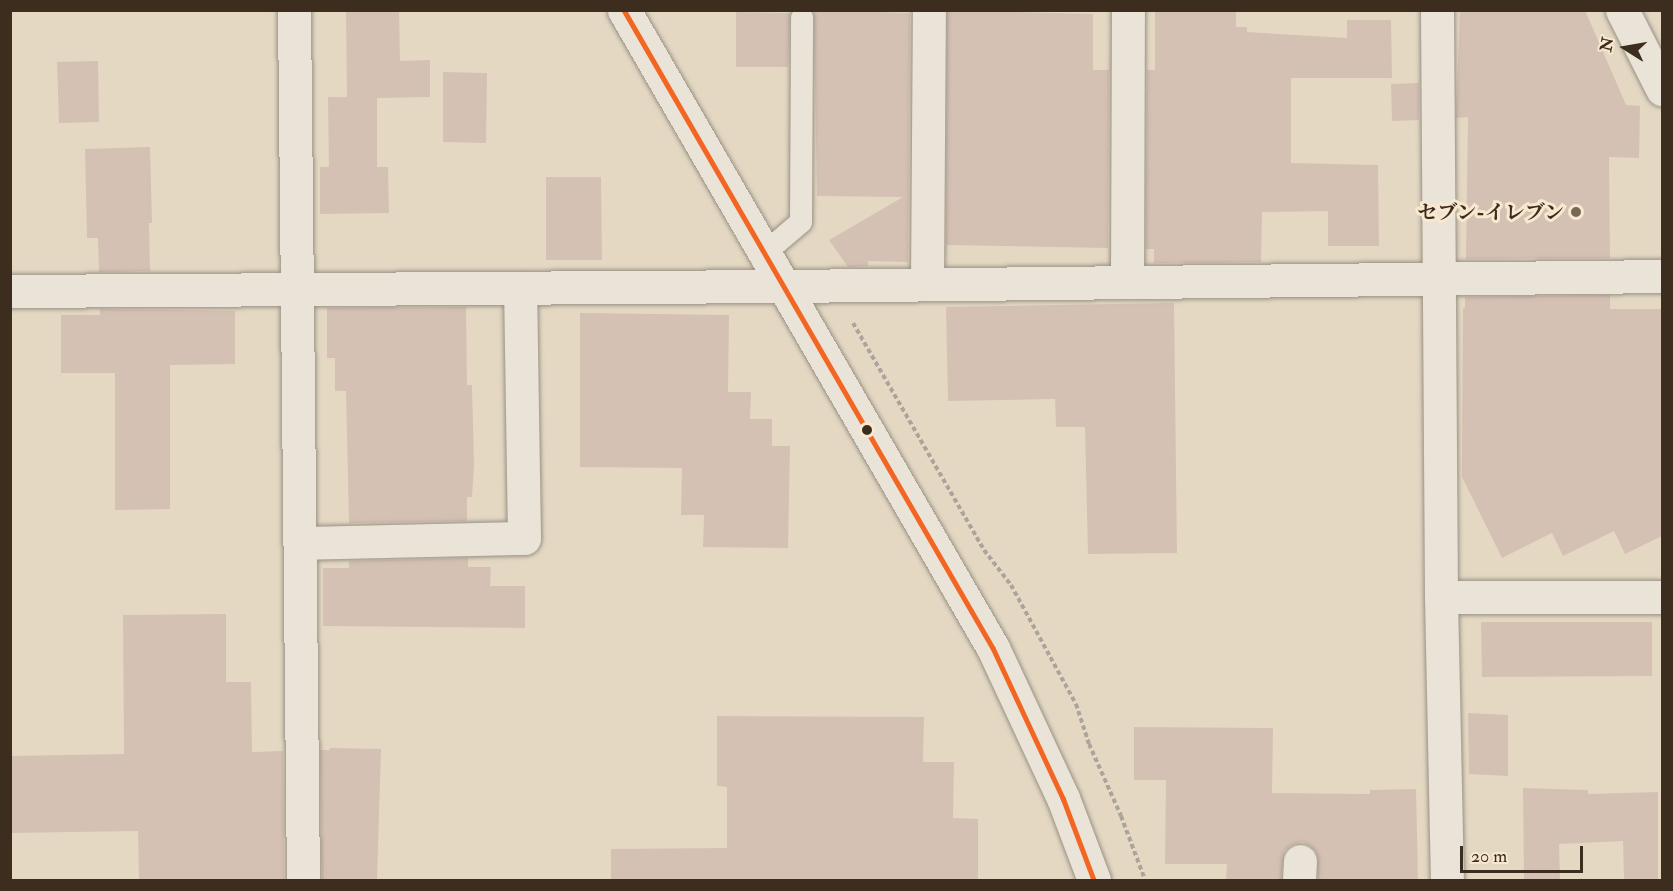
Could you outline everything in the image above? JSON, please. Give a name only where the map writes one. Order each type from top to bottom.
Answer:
[{"type":"street","points":[[294,10],[303,880]]},
{"type":"street","points":[[624,10],[786,286],[993,648],[1063,798],[1094,880]]},
{"type":"street","points":[[1127,282],[1128,10]]},
{"type":"street","points":[[1437,10],[1441,278],[1441,597],[1447,880]]},
{"type":"street","points":[[1622,10],[1662,89]]},
{"type":"street","points":[[927,284],[929,12]]},
{"type":"street","points":[[10,291],[786,286],[1662,276]]},
{"type":"street","points":[[301,543],[524,538],[520,288]]},
{"type":"street","points":[[1441,597],[1662,597]]},
{"type":"lane","points":[[766,252],[801,222],[802,18]]},
{"type":"building","points":[[346,10],[399,10],[400,61],[430,60],[430,97],[377,98],[377,167],[388,167],[389,213],[320,214],[320,167],[329,167],[328,97],[347,97]]},
{"type":"building","points":[[817,10],[910,13],[908,262],[868,261],[868,266],[848,267],[829,240],[903,197],[817,196],[814,13]]},
{"type":"building","points":[[947,10],[1093,14],[1093,70],[1109,70],[1108,248],[946,245]]},
{"type":"building","points":[[1155,10],[1236,10],[1236,27],[1247,27],[1247,32],[1347,38],[1347,20],[1391,20],[1392,78],[1291,78],[1291,163],[1378,165],[1379,246],[1328,246],[1328,211],[1262,212],[1261,262],[1154,263],[1154,249],[1146,249],[1147,70],[1155,70]]},
{"type":"building","points":[[1460,10],[1585,10],[1626,105],[1640,106],[1639,158],[1609,157],[1610,258],[1466,259],[1468,117],[1456,118]]},
{"type":"building","points":[[736,12],[790,13],[788,67],[736,67]]},
{"type":"building","points":[[98,61],[99,122],[59,123],[57,62]]},
{"type":"building","points":[[443,72],[487,73],[486,143],[443,142]]},
{"type":"building","points":[[1419,83],[1419,120],[1392,121],[1391,84]]},
{"type":"building","points":[[150,147],[152,223],[149,223],[150,271],[99,272],[98,238],[87,238],[85,149]]},
{"type":"building","points":[[546,177],[601,177],[602,260],[546,260]]},
{"type":"building","points":[[1610,295],[1610,309],[1662,309],[1662,536],[1625,554],[1614,531],[1563,556],[1552,533],[1502,558],[1462,477],[1463,308],[1465,308],[1465,297]]},
{"type":"building","points":[[1174,303],[1177,553],[1088,554],[1085,427],[1056,427],[1055,399],[948,401],[946,307]]},
{"type":"building","points":[[466,307],[467,385],[472,385],[474,464],[472,497],[467,497],[467,521],[349,523],[346,391],[335,391],[335,358],[327,358],[327,308]]},
{"type":"building","points":[[100,309],[235,311],[235,364],[170,365],[170,509],[115,510],[115,373],[61,373],[61,315],[100,315]]},
{"type":"building","points":[[580,313],[729,315],[728,392],[751,392],[750,419],[772,419],[772,446],[790,446],[788,548],[703,547],[704,515],[681,515],[682,468],[580,467]]},
{"type":"building","points":[[468,558],[468,567],[491,567],[490,586],[525,586],[525,628],[323,626],[323,568],[349,568],[349,561]]},
{"type":"building","points":[[226,614],[226,682],[251,682],[252,752],[283,751],[284,880],[139,880],[138,831],[10,833],[10,756],[124,754],[123,615]]},
{"type":"building","points":[[1481,622],[1652,622],[1652,676],[1482,677]]},
{"type":"building","points":[[1468,713],[1508,715],[1508,776],[1469,774]]},
{"type":"building","points":[[717,716],[924,717],[923,762],[954,762],[953,818],[978,819],[978,880],[611,880],[611,849],[727,848],[727,787],[717,786]]},
{"type":"building","points":[[1134,727],[1273,728],[1272,793],[1370,794],[1370,790],[1416,789],[1418,880],[1318,880],[1317,853],[1311,846],[1302,842],[1291,845],[1284,851],[1281,880],[1226,880],[1227,864],[1165,864],[1166,780],[1134,780]]},
{"type":"building","points":[[330,748],[381,749],[377,880],[322,880],[320,750],[330,750]]},
{"type":"building","points":[[1523,788],[1588,790],[1588,794],[1658,792],[1658,880],[1624,880],[1623,841],[1559,844],[1560,880],[1524,880]]},
{"type":"transit line","points":[[624,10],[993,648],[1063,798],[1094,880]]},
{"type":"place","name":"セブン-イレブン","points":[[1576,212]]}]
